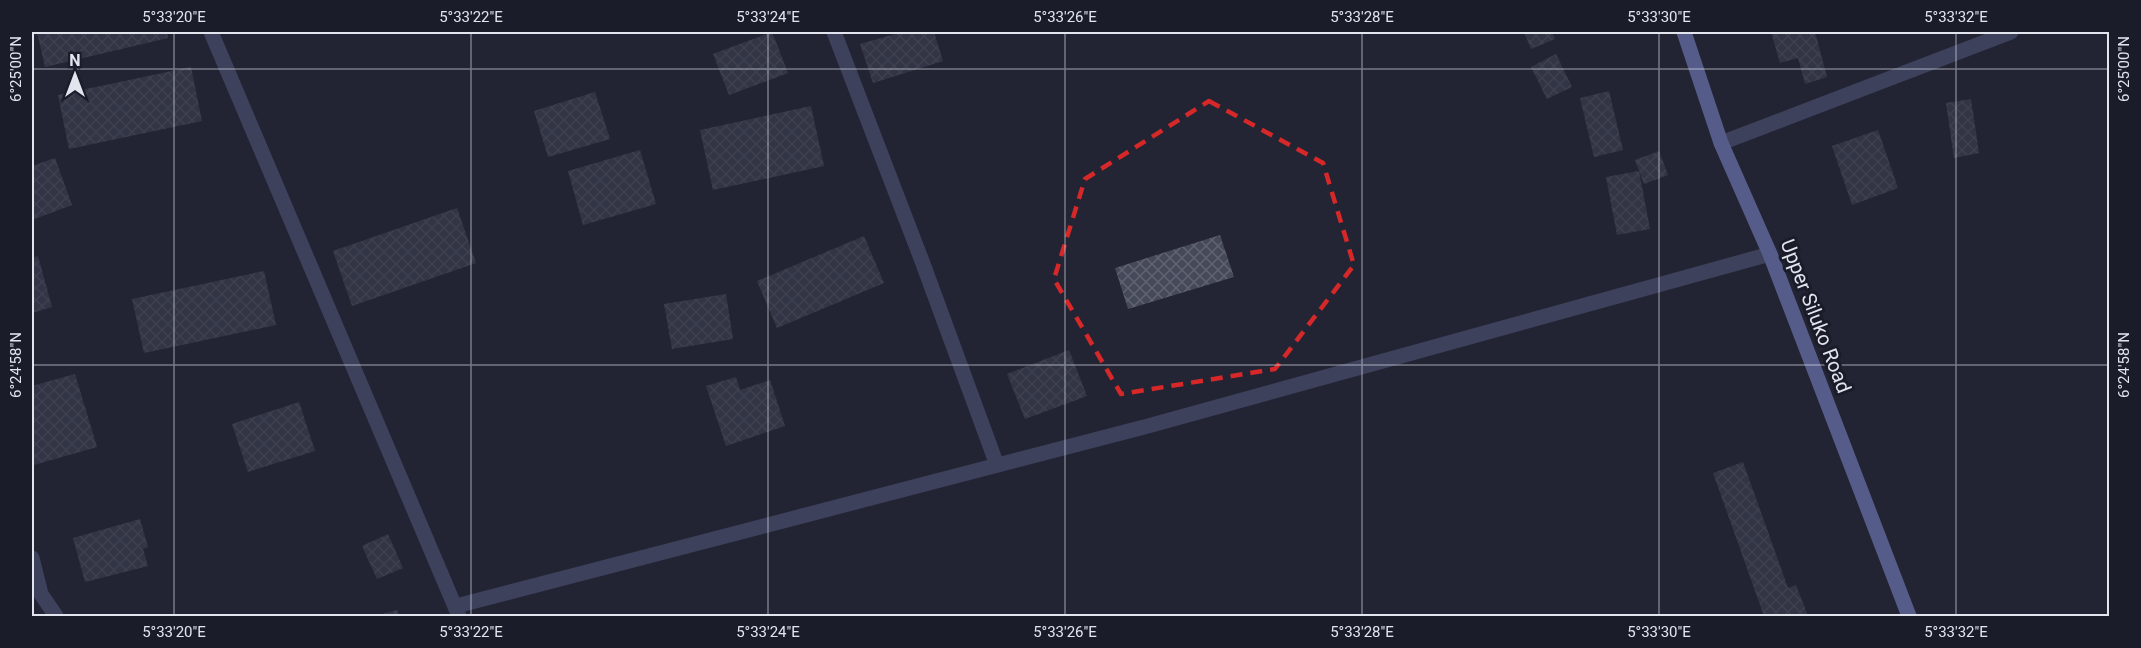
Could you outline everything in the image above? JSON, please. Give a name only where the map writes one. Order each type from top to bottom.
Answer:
[{"type":"main road","name":"Upper Siluko Road","points":[[1684,32],[1721,143],[1770,254],[1909,616]]},
{"type":"street","points":[[211,32],[458,611],[1159,423],[1770,254]]},
{"type":"street","points":[[834,32],[997,465]]},
{"type":"street","points":[[1721,143],[2011,32]]},
{"type":"street","points":[[32,558],[36,595],[56,616]]},
{"type":"highlighted area","points":[[1209,101],[1323,163],[1354,265],[1275,369],[1121,394],[1054,279],[1085,179]]},
{"type":"building","points":[[37,32],[167,32],[168,38],[45,67]]},
{"type":"building","points":[[772,32],[788,73],[729,95],[713,54]]},
{"type":"building","points":[[902,32],[934,32],[943,61],[873,83],[860,44]]},
{"type":"building","points":[[1524,32],[1552,32],[1555,39],[1531,49]]},
{"type":"building","points":[[1771,32],[1815,32],[1827,77],[1805,84],[1798,58],[1780,63]]},
{"type":"building","points":[[1556,54],[1572,87],[1547,99],[1531,67]]},
{"type":"building","points":[[191,67],[202,121],[69,149],[58,95]]},
{"type":"building","points":[[1609,91],[1623,150],[1594,157],[1580,98]]},
{"type":"building","points":[[595,92],[610,139],[548,157],[534,111]]},
{"type":"building","points":[[1971,99],[1979,153],[1954,158],[1946,103]]},
{"type":"building","points":[[811,106],[824,166],[713,190],[700,130]]},
{"type":"building","points":[[1878,130],[1898,188],[1852,205],[1832,146]]},
{"type":"building","points":[[640,150],[656,204],[583,225],[568,171]]},
{"type":"building","points":[[1659,151],[1668,175],[1644,184],[1635,160]]},
{"type":"building","points":[[55,158],[72,205],[32,220],[32,166]]},
{"type":"building","points":[[1639,171],[1650,229],[1617,235],[1606,177]]},
{"type":"building","points":[[457,208],[476,263],[352,306],[333,251]]},
{"type":"building","points":[[1220,235],[1234,277],[1128,309],[1115,268]]},
{"type":"building","points":[[864,236],[884,283],[777,328],[757,281]]},
{"type":"building","points":[[38,256],[52,307],[32,313],[32,258]]},
{"type":"building","points":[[264,271],[276,325],[144,353],[132,299]]},
{"type":"building","points":[[726,294],[733,339],[672,349],[664,304]]},
{"type":"building","points":[[1069,350],[1087,396],[1025,419],[1007,374]]},
{"type":"building","points":[[75,374],[97,447],[34,465],[32,386]]},
{"type":"building","points":[[736,377],[740,390],[770,380],[785,426],[726,446],[706,386]]},
{"type":"building","points":[[299,402],[315,451],[248,472],[232,424]]},
{"type":"building","points":[[1743,462],[1788,588],[1796,585],[1808,616],[1764,616],[1713,473]]},
{"type":"building","points":[[140,519],[148,547],[143,549],[148,566],[85,582],[73,538]]},
{"type":"building","points":[[388,534],[403,568],[377,579],[362,546]]},
{"type":"building","points":[[397,610],[399,616],[375,616]]}]
